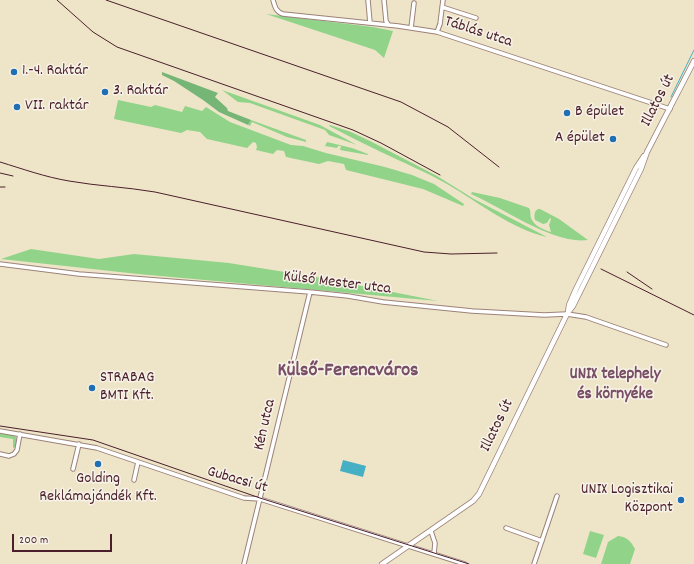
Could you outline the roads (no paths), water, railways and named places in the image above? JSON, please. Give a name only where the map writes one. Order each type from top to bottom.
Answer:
[{"type":"street","name":"Táblás utca","points":[[273,0],[275,7],[280,13],[286,15],[389,25],[437,32],[670,109]]},
{"type":"street","points":[[368,0],[370,23]]},
{"type":"street","points":[[384,0],[386,21],[389,25]]},
{"type":"street","points":[[437,32],[440,24],[443,0]]},
{"type":"street","points":[[411,28],[414,3]]},
{"type":"street","points":[[442,8],[476,18]]},
{"type":"street","name":"Illatos út","points":[[382,564],[473,501],[479,494],[567,314],[638,175],[647,152],[694,61]]},
{"type":"street","name":"Külső Mester utca","points":[[0,264],[79,274],[310,292],[383,302],[472,311],[544,315],[567,314],[586,317],[666,345]]},
{"type":"street","name":"Kén utca","points":[[244,564],[310,292]]},
{"type":"street","name":"Gubacsi út","points":[[0,431],[97,448],[244,498],[260,499],[465,564]]},
{"type":"street","points":[[0,454],[9,456],[14,454],[17,450],[20,434]]},
{"type":"street","points":[[73,469],[79,444]]},
{"type":"street","points":[[134,480],[138,462]]},
{"type":"street","points":[[534,564],[557,496]]},
{"type":"street","points":[[506,528],[542,541]]},
{"type":"street","points":[[431,531],[435,543],[434,554]]},
{"type":"water","points":[[343,460],[366,466],[363,477],[340,471]]},
{"type":"waterway","points":[[671,97],[694,50]]},
{"type":"tram line","points":[[0,426],[93,440],[260,498],[469,564]]},
{"type":"railway","points":[[57,0],[93,32],[117,47],[353,130],[381,143],[440,175]]},
{"type":"railway","points":[[106,0],[401,102],[448,127],[499,167]]},
{"type":"railway","points":[[0,162],[34,173],[60,179],[155,192],[424,252],[451,254],[497,253]]},
{"type":"railway","points":[[0,173],[13,176]]},
{"type":"railway","points":[[0,187],[5,187]]},
{"type":"railway","points":[[601,269],[694,315]]},
{"type":"railway","points":[[627,272],[652,289]]},
{"type":"place","name":"1.-4. Raktár","points":[[14,72]]},
{"type":"place","name":"3. Raktár","points":[[105,92]]},
{"type":"place","name":"VII. raktár","points":[[17,107]]},
{"type":"place","name":"B épület","points":[[567,113]]},
{"type":"place","name":"A épület","points":[[613,139]]},
{"type":"place","name":"STRABAG BMTI Kft.","points":[[92,388]]},
{"type":"place","name":"Golding Reklámajándék Kft.","points":[[98,464]]},
{"type":"place","name":"UNIX Logisztikai Központ","points":[[681,500]]},
{"type":"district","name":"Külső-Ferencváros","points":[[348,372]]},
{"type":"district","name":"UNIX telephely és környéke","points":[[615,386]]}]
